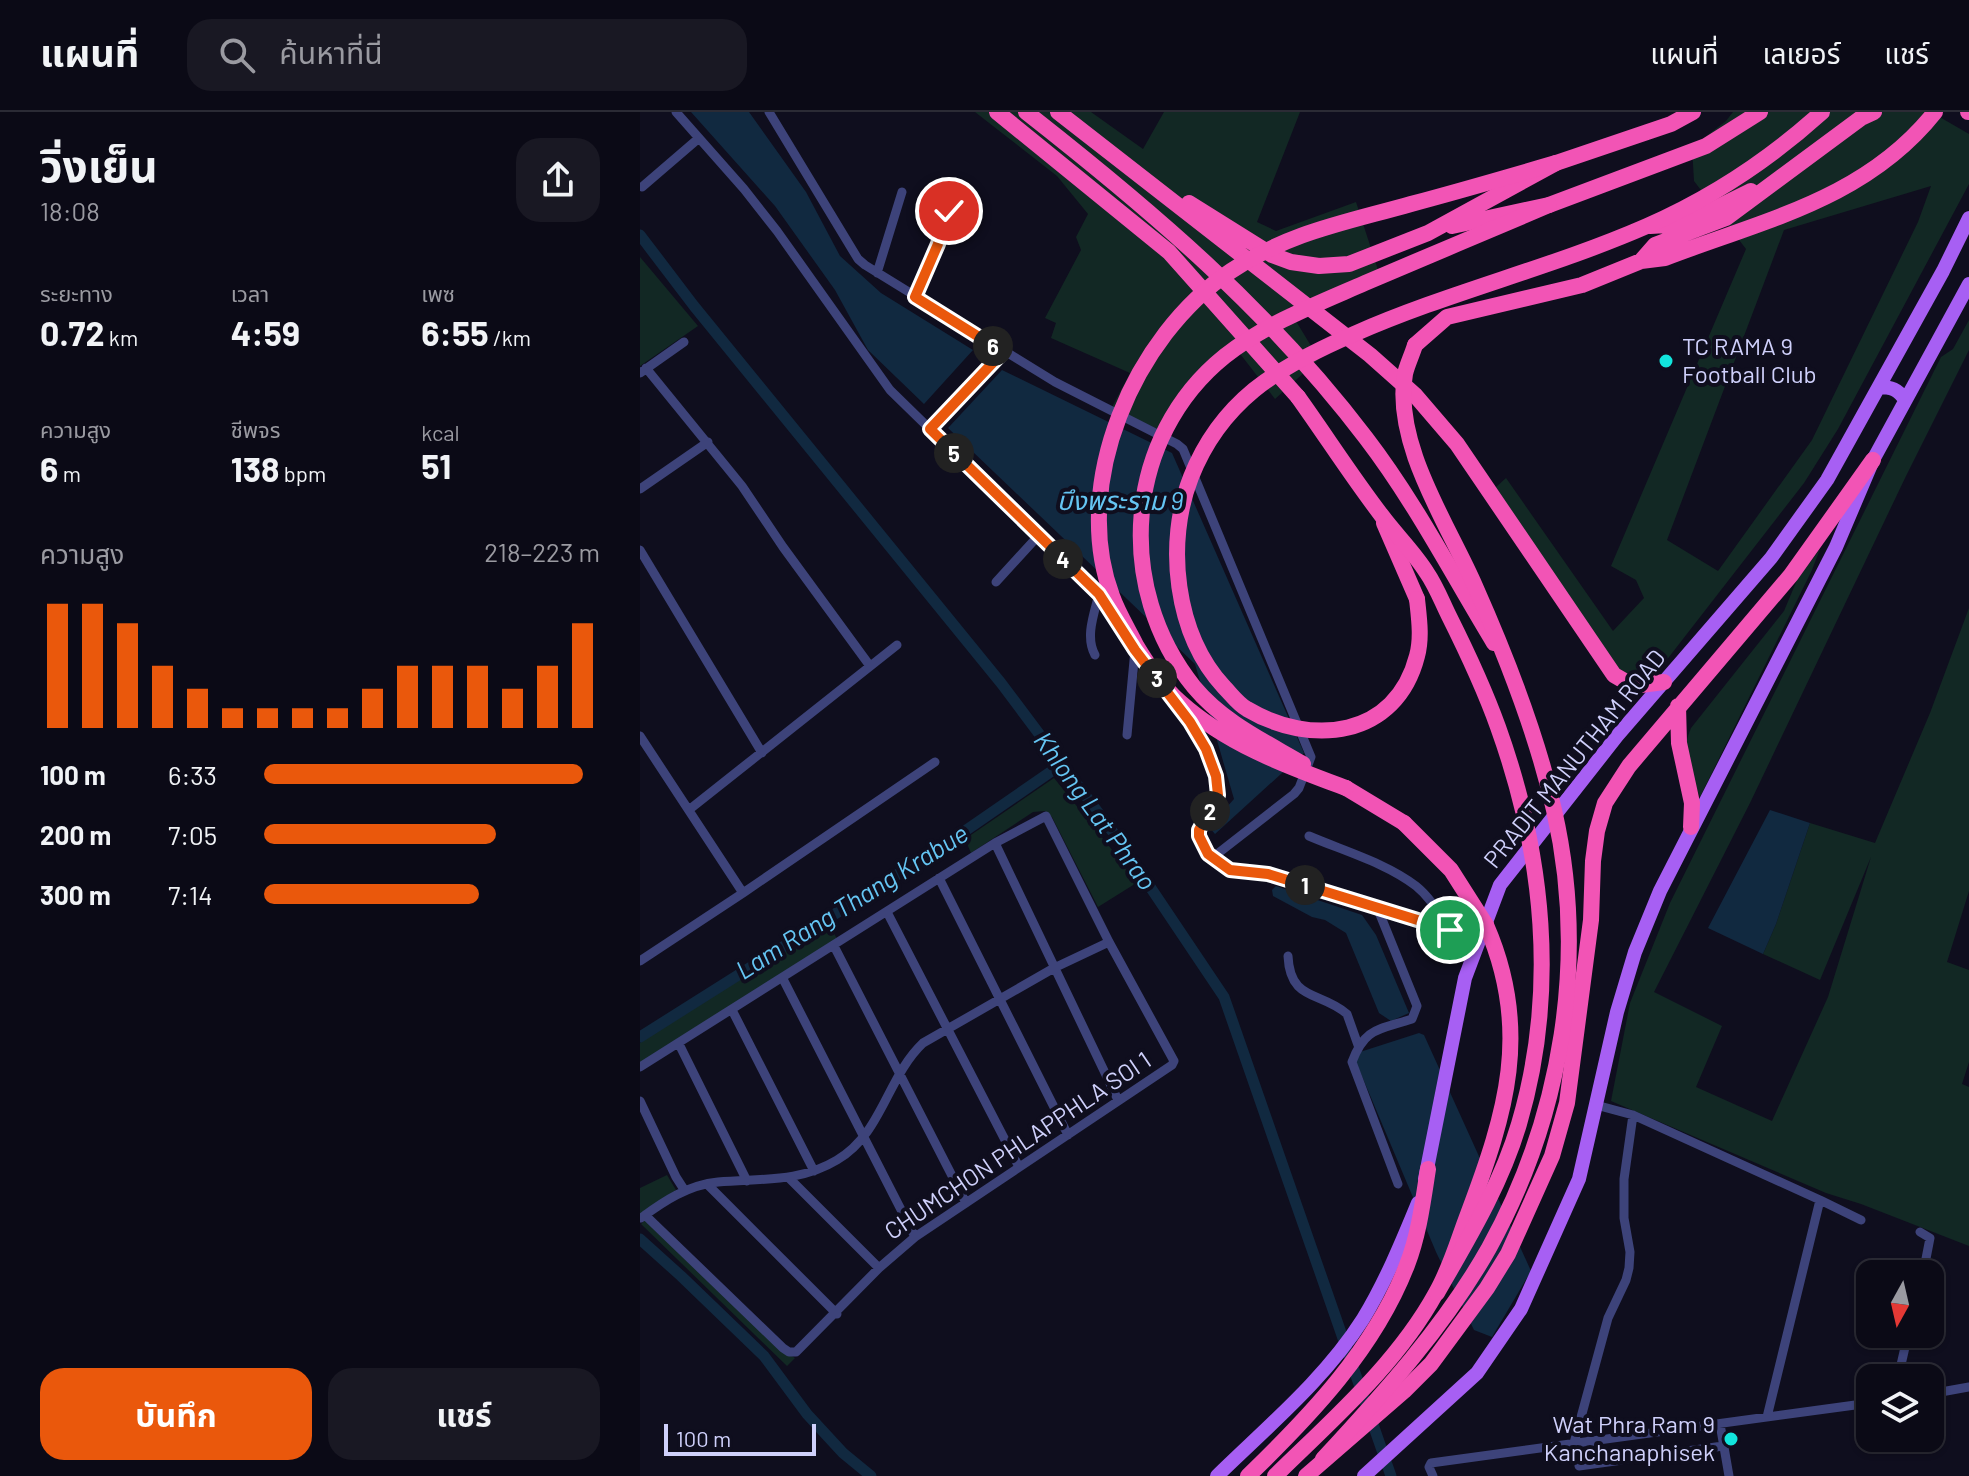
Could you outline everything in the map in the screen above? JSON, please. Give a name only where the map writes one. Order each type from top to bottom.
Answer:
[{"type":"highway","points":[[997,112],[1169,252],[1298,397],[1381,515],[1427,573],[1473,663],[1513,770],[1525,813],[1541,908],[1543,961],[1540,1023],[1531,1077],[1518,1126],[1487,1204],[1437,1293],[1392,1356],[1275,1476]]},
{"type":"highway","points":[[1026,112],[1185,241],[1234,287],[1330,392],[1406,495],[1508,665]]},
{"type":"highway","points":[[1058,112],[1370,355],[1415,395],[1457,444],[1614,675],[1633,686],[1664,682]]},
{"type":"highway","points":[[1346,788],[1268,759],[1227,735],[1179,701],[1146,661],[1112,596],[1100,538],[1104,473],[1122,404],[1151,351],[1184,311],[1227,274],[1270,247],[1336,224],[1556,163],[1671,124],[1693,112]]},
{"type":"highway","points":[[1437,1293],[1502,1119],[1511,1049],[1506,979],[1486,925],[1451,870],[1404,823],[1237,725],[1195,688],[1168,648],[1149,602],[1139,538],[1142,499],[1152,460],[1167,425],[1199,381],[1226,356],[1283,319],[1549,205],[1706,146],[1760,112]]},
{"type":"highway","points":[[1381,515],[1417,599],[1420,626],[1418,654],[1409,680],[1378,715],[1357,725],[1323,732],[1290,729],[1244,708],[1218,680],[1200,652],[1179,589],[1180,519],[1190,479],[1221,422],[1254,390],[1311,353],[1407,311],[1647,226],[1723,187],[1771,155],[1822,112]]},
{"type":"highway","points":[[1641,261],[1655,245],[1726,218],[1861,118],[1874,112]]},
{"type":"highway","points":[[1306,1476],[1409,1363],[1487,1250],[1526,1172],[1562,1043],[1568,919],[1554,811],[1508,665],[1475,585],[1416,459],[1406,416],[1406,373],[1415,345],[1447,317],[1582,285],[1641,261],[1665,258],[1793,212],[1844,190],[1888,161],[1935,112]]},
{"type":"highway","points":[[1428,233],[1556,163]]},
{"type":"highway","points":[[1128,165],[1253,245],[1291,262],[1319,266],[1349,264],[1428,233],[1500,213],[1549,205]]},
{"type":"highway","points":[[1647,226],[1684,224],[1792,171]]},
{"type":"highway","points":[[1323,1459],[1378,1414],[1431,1364],[1487,1288],[1528,1214],[1552,1156],[1567,1103],[1577,1048],[1591,920],[1593,861],[1605,803],[1629,766],[1791,575],[1873,460]]},
{"type":"highway","points":[[1678,706],[1679,743],[1692,803],[1691,827]]},
{"type":"highway","points":[[1248,1476],[1327,1394],[1363,1346],[1390,1301],[1415,1242],[1428,1169]]},
{"type":"main road","name":"PRADIT MANUTHAM ROAD","points":[[1219,1474],[1313,1382],[1362,1320],[1395,1257],[1419,1201],[1428,1169],[1449,1053],[1470,963],[1505,877],[1617,736],[1771,558],[1827,480],[1969,218]]},
{"type":"main road","points":[[1364,1476],[1477,1373],[1521,1309],[1579,1179],[1617,1012],[1635,952],[1660,891],[1836,547],[1873,460],[1969,284]]},
{"type":"main road","points":[[1879,387],[1900,391],[1905,400]]},
{"type":"street","points":[[676,112],[777,231],[890,390],[1099,594],[1206,749],[1216,776],[1218,795],[1201,825],[1199,836],[1212,858],[1230,870],[1268,874],[1450,930]]},
{"type":"street","points":[[769,112],[858,259],[1003,352],[1183,449],[1311,757],[1294,794],[1212,858]]},
{"type":"street","points":[[642,187],[699,138]]},
{"type":"street","points":[[877,273],[902,192]]},
{"type":"street","points":[[915,297],[949,211],[940,207]]},
{"type":"street","points":[[684,342],[643,371],[708,442],[870,666]]},
{"type":"street","points":[[930,429],[1003,352]]},
{"type":"street","points":[[640,489],[708,442]]},
{"type":"street","points":[[996,582],[1039,535]]},
{"type":"street","points":[[640,550],[762,753]]},
{"type":"street","points":[[1095,655],[1090,637],[1099,594]]},
{"type":"street","points":[[690,809],[897,645]]},
{"type":"street","points":[[1127,735],[1135,650]]},
{"type":"street","points":[[640,736],[743,893]]},
{"type":"street","points":[[640,961],[935,762]]},
{"type":"street","points":[[640,1067],[1042,816],[1048,817],[1109,942],[1054,968],[923,1043],[909,1055],[898,1072],[883,1106],[863,1138],[838,1160],[789,1178],[707,1184],[661,1202],[642,1217]]},
{"type":"street","points":[[1309,836],[1397,874],[1418,888],[1434,905],[1450,930],[1461,939],[1470,963]]},
{"type":"street","points":[[995,843],[1118,1100]]},
{"type":"street","points":[[939,878],[1068,1135]]},
{"type":"street","points":[[1377,907],[1417,1006],[1412,1019],[1369,1033],[1358,1045],[1352,1062],[1398,1184]]},
{"type":"street","points":[[887,912],[1019,1167]]},
{"type":"street","name":"CHUMCHON PHLAPPHLA SOI 1","points":[[642,1217],[789,1352],[803,1348],[879,1268],[915,1237],[1172,1065],[1172,1058],[1109,942]]},
{"type":"street","points":[[834,946],[966,1203]]},
{"type":"street","points":[[1288,956],[1288,970],[1294,983],[1302,991],[1347,1014],[1358,1045]]},
{"type":"street","points":[[783,979],[915,1237]]},
{"type":"street","points":[[732,1010],[814,1171]]},
{"type":"street","points":[[679,1044],[747,1181]]},
{"type":"street","points":[[640,1101],[685,1191]]},
{"type":"street","points":[[1596,1105],[1633,1115],[1861,1220]]},
{"type":"street","points":[[1574,1443],[1608,1318],[1629,1268],[1624,1179],[1633,1115]]},
{"type":"street","points":[[789,1178],[879,1268]]},
{"type":"street","points":[[707,1184],[837,1314]]},
{"type":"street","points":[[1767,1417],[1820,1200]]},
{"type":"street","points":[[1920,1232],[1930,1238],[1926,1260]]},
{"type":"street","points":[[1944,1391],[1969,1387]]},
{"type":"street","points":[[1433,1476],[1429,1467],[1431,1463],[1856,1405]]},
{"type":"street","points":[[1720,1424],[1729,1476]]},
{"type":"street","points":[[1589,1441],[1593,1464]]},
{"type":"street","points":[[1579,1466],[1723,1446]]},
{"type":"green space","points":[[975,112],[1091,112],[1143,149],[1164,112],[1300,112],[1257,222],[1276,231],[1356,202],[1378,270],[1288,308],[1319,359],[1275,399],[1234,346],[1159,430],[1112,407],[1130,373],[1051,338],[1056,323],[1045,318],[1081,250],[1076,237],[1088,214],[1057,176]]},
{"type":"green space","points":[[1733,112],[1931,112],[1969,134],[1969,184],[1838,429],[1804,483],[1655,675],[1634,677],[1615,668],[1495,488],[1506,478],[1613,631],[1644,598],[1636,580],[1611,566],[1746,249],[1694,181],[1692,147]],"holes":[[[1931,186],[1918,222],[1812,440],[1718,571],[1667,540],[1784,230]]]},
{"type":"green space","points":[[640,257],[698,326],[640,366]]},
{"type":"green space","points":[[1969,320],[1969,350],[1750,803],[1654,992],[1722,1026],[1696,1087],[1772,1121],[1828,997],[1871,857],[1820,980],[1763,954],[1810,823],[1875,843],[1930,713],[1969,608],[1969,891],[1947,962],[1969,970],[1969,1062],[1962,1084],[1969,1087],[1969,1246],[1826,1193],[1611,1101],[1630,1003],[1670,903],[1941,357],[1953,349]]},
{"type":"green space","points":[[1820,549],[1700,797],[1686,755],[1691,728],[1784,611],[1797,580]]},
{"type":"green space","points":[[1054,778],[1138,882],[1098,907],[1052,817],[1045,811],[1033,812],[971,853],[965,839]]},
{"type":"green space","points":[[829,924],[837,939],[640,1063],[640,1043],[671,1020]]},
{"type":"green space","points":[[667,1175],[676,1190],[640,1216],[640,1188]]},
{"type":"green space","points":[[646,1219],[781,1349],[795,1358],[787,1366],[641,1224]]},
{"type":"water","points":[[691,112],[749,112],[806,192],[840,256],[881,293],[973,350],[924,404],[868,350],[835,290],[775,206]]},
{"type":"water","name":"บึงพระราม 9","points":[[1002,370],[1172,453],[1304,753],[1215,834],[1209,827],[1234,799],[1195,664],[948,428]]},
{"type":"water","points":[[1770,810],[1810,823],[1763,954],[1708,928]]},
{"type":"water","points":[[1276,886],[1362,915],[1376,935],[1409,1013],[1391,1021],[1379,1013],[1346,933],[1273,896],[1272,890]]},
{"type":"water","points":[[1419,1033],[1424,1035],[1531,1271],[1492,1337],[1474,1330],[1436,1252],[1356,1062],[1360,1052]]},
{"type":"waterway","name":"Khlong Lat Phrao","points":[[640,235],[694,306],[1001,683],[1118,839],[1224,997],[1391,1476]]},
{"type":"waterway","name":"Lam Rang Thang Krabue","points":[[640,1037],[949,842],[1062,764]]},
{"type":"waterway","points":[[640,1239],[764,1356],[807,1414],[843,1453],[871,1476]]},
{"type":"place","name":"TC RAMA 9 Football Club","points":[[1666,361]]},
{"type":"place","name":"Wat Phra Ram 9 Kanchanaphisek","points":[[1731,1439]]},
{"type":"route","points":[[949,211],[915,297],[1003,352],[930,429],[1099,594],[1135,650],[1190,722],[1206,749],[1216,776],[1218,795],[1199,830],[1208,854],[1230,870],[1268,874],[1450,930]]}]
